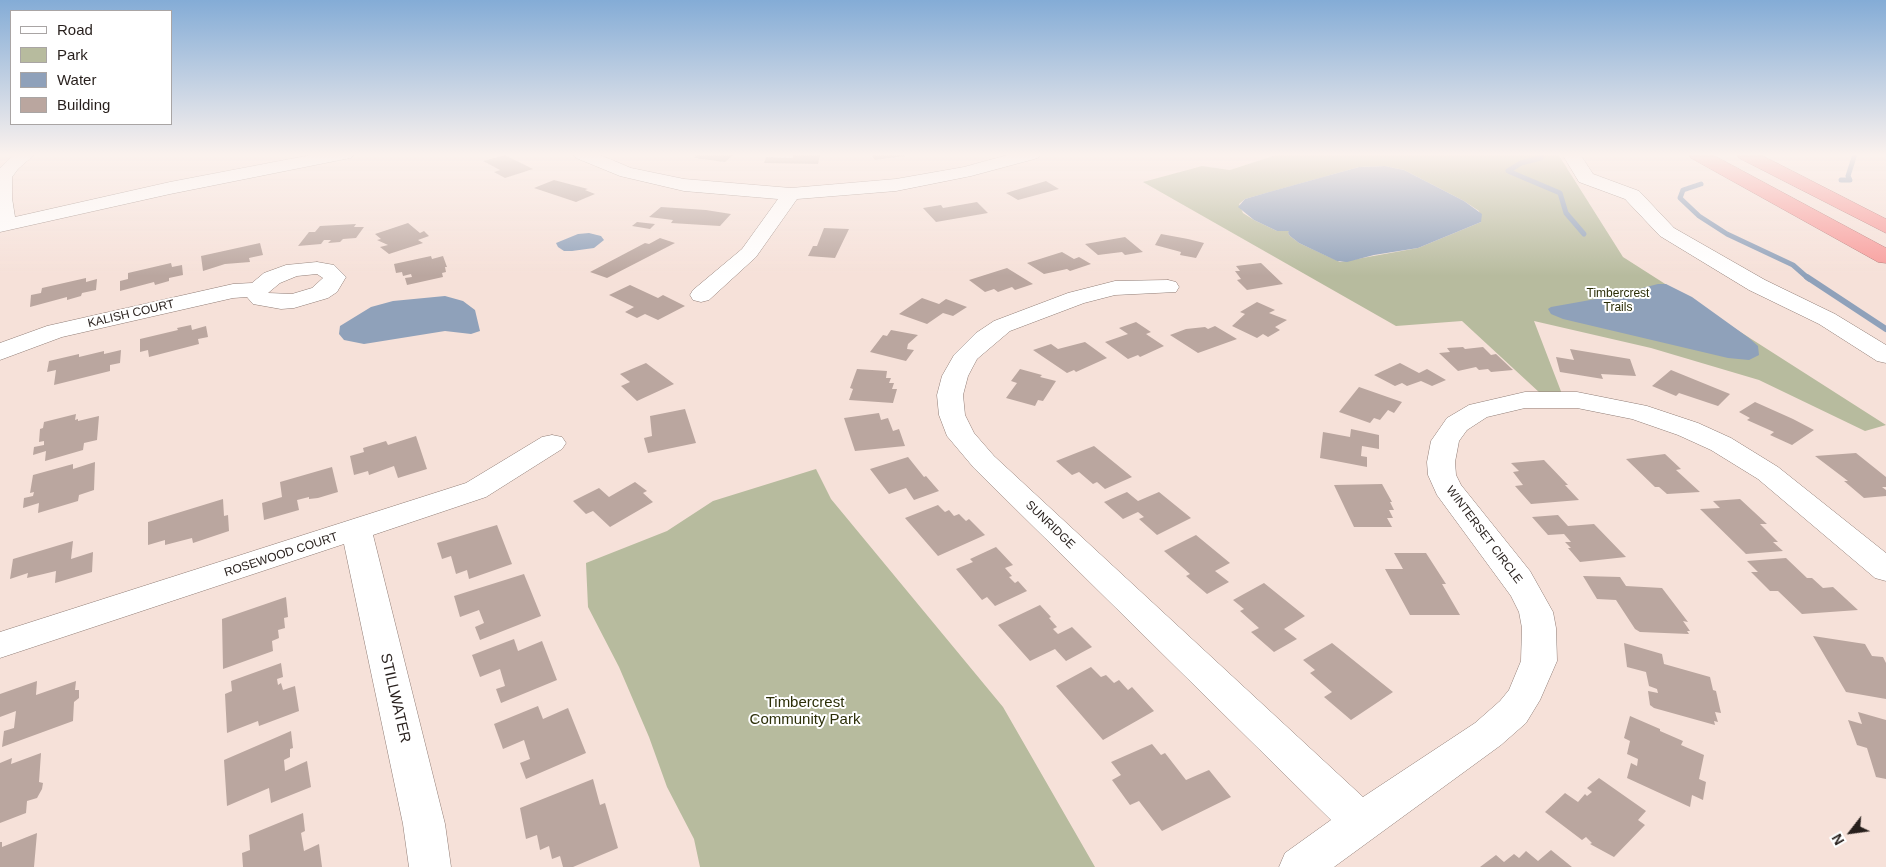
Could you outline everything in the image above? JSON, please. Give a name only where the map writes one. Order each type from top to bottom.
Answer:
[{"type":"highway","points":[[1771,194],[1886,257]]},
{"type":"highway","points":[[1823,194],[1886,227]]},
{"type":"street","points":[[2,194],[3,225],[141,194]]},
{"type":"street","points":[[701,296],[749,253],[791,194]]},
{"type":"street","points":[[1629,194],[1667,232],[1686,244],[1757,285],[1828,319],[1886,356]]},
{"type":"street","name":"SUNRIDGE","points":[[1168,287],[1115,288],[1076,298],[1002,326],[966,355],[955,376],[952,389],[952,414],[962,436],[984,462],[1361,822]]},
{"type":"street","name":"KALISH COURT","points":[[3,352],[54,331],[233,291],[258,289]]},
{"type":"street","name":"WINTERSET CIRCLE","points":[[1300,867],[1361,822],[1488,734],[1513,712],[1530,685],[1538,661],[1539,628],[1536,612],[1518,578],[1447,488],[1442,475],[1441,462],[1445,441],[1457,424],[1478,411],[1508,402],[1525,400],[1577,400],[1638,412],[1688,429],[1737,453],[1768,472],[1886,570]]},
{"type":"street","name":"ROSEWOOD COURT","points":[[0,646],[476,490],[552,443]]},
{"type":"street","name":"STILLWATER","points":[[356,530],[424,824],[430,867]]},
{"type":"green space","name":"Timbercrest Trails","points":[[1165,194],[1261,194],[1245,199],[1239,204],[1243,213],[1277,231],[1290,231],[1288,233],[1290,236],[1299,243],[1340,262],[1418,248],[1481,222],[1479,211],[1451,194],[1584,194],[1623,257],[1886,425],[1865,431],[1759,380],[1651,348],[1534,321],[1562,394],[1540,393],[1462,321],[1396,326]]},
{"type":"green space","name":"Timbercrest Community Park","points":[[816,469],[831,499],[1003,707],[1095,867],[700,867],[694,839],[667,787],[649,737],[619,667],[588,607],[586,563],[667,531],[713,501]]},
{"type":"water","points":[[1261,194],[1451,194],[1482,214],[1481,222],[1418,248],[1374,255],[1347,262],[1337,261],[1299,243],[1290,236],[1289,231],[1277,231],[1254,220],[1238,207],[1245,199]]},
{"type":"water","points":[[589,233],[601,236],[604,240],[594,248],[572,251],[564,251],[556,243],[578,234]]},
{"type":"water","points":[[1658,284],[1666,284],[1692,297],[1749,338],[1758,346],[1759,355],[1749,360],[1728,358],[1563,319],[1551,314],[1548,309]]},
{"type":"water","points":[[445,296],[463,301],[475,310],[480,331],[471,334],[445,331],[364,344],[344,340],[339,334],[340,326],[371,307],[393,301]]},
{"type":"building","points":[[553,194],[594,194],[576,202]]},
{"type":"building","points":[[1009,194],[1039,194],[1018,200]]},
{"type":"building","points":[[977,202],[988,213],[936,222],[923,208],[941,205],[943,208]]},
{"type":"building","points":[[661,207],[731,214],[720,226],[671,223],[673,220],[649,217]]},
{"type":"building","points":[[637,222],[655,224],[650,229],[632,226]]},
{"type":"building","points":[[408,223],[420,233],[424,231],[429,236],[418,240],[423,243],[389,254],[380,247],[388,245],[377,240],[381,239],[375,234]]},
{"type":"building","points":[[356,224],[354,227],[364,227],[356,238],[328,243],[331,240],[324,240],[321,244],[298,246],[309,232],[315,232],[320,226]]},
{"type":"building","points":[[824,228],[849,229],[835,258],[808,256],[813,246],[817,246]]},
{"type":"building","points":[[1161,234],[1204,243],[1196,258],[1180,255],[1181,252],[1155,245]]},
{"type":"building","points":[[1125,237],[1143,252],[1125,255],[1122,252],[1098,255],[1085,244]]},
{"type":"building","points":[[660,238],[675,243],[607,278],[590,272],[645,243],[649,244]]},
{"type":"building","points":[[260,243],[263,255],[249,258],[250,262],[225,264],[203,271],[201,256]]},
{"type":"building","points":[[1062,252],[1074,259],[1079,257],[1091,264],[1070,271],[1067,269],[1044,274],[1027,263]]},
{"type":"building","points":[[431,256],[432,259],[443,256],[447,267],[445,267],[446,272],[442,273],[443,277],[407,285],[405,278],[412,277],[411,274],[403,276],[402,272],[396,273],[394,264]]},
{"type":"building","points":[[171,263],[172,267],[182,265],[183,275],[169,278],[169,281],[155,285],[154,282],[120,291],[120,281],[128,279],[128,273]]},
{"type":"building","points":[[1261,263],[1283,284],[1247,290],[1237,280],[1241,279],[1235,271],[1240,271],[1236,266]]},
{"type":"building","points":[[1007,268],[1033,284],[1015,290],[1012,287],[998,292],[994,289],[985,292],[969,280]]},
{"type":"building","points":[[86,278],[86,282],[97,279],[96,290],[82,293],[81,296],[67,300],[67,297],[30,307],[31,295],[41,293],[42,288]]},
{"type":"building","points":[[630,285],[658,298],[663,295],[685,306],[658,320],[645,314],[637,318],[625,312],[634,307],[609,295]]},
{"type":"building","points":[[922,298],[939,304],[946,299],[967,307],[953,316],[943,313],[927,324],[899,314]]},
{"type":"building","points":[[1257,302],[1275,310],[1269,313],[1287,320],[1275,327],[1280,330],[1268,337],[1263,334],[1257,338],[1232,326],[1245,314],[1240,312]]},
{"type":"building","points":[[1136,322],[1151,332],[1146,334],[1164,346],[1140,357],[1138,355],[1128,359],[1105,342],[1128,334],[1119,328]]},
{"type":"building","points":[[191,325],[192,330],[206,326],[208,337],[198,339],[199,344],[149,357],[148,350],[140,352],[140,339]]},
{"type":"building","points":[[1215,326],[1237,339],[1198,353],[1170,335],[1186,329],[1205,327],[1208,329]]},
{"type":"building","points":[[891,330],[918,335],[908,344],[907,349],[914,350],[906,361],[870,352],[883,335],[887,336]]},
{"type":"building","points":[[1085,342],[1107,358],[1076,372],[1074,370],[1067,373],[1033,350],[1051,344],[1058,349]]},
{"type":"building","points":[[1463,347],[1465,349],[1483,347],[1491,355],[1496,354],[1513,370],[1491,372],[1488,369],[1479,370],[1476,367],[1458,371],[1439,353],[1450,352],[1447,348]]},
{"type":"building","points":[[1570,349],[1630,359],[1636,376],[1601,374],[1603,379],[1560,372],[1556,357],[1574,360]]},
{"type":"building","points":[[121,350],[120,363],[110,365],[110,371],[54,385],[56,370],[47,372],[49,361],[79,354],[79,357],[104,351],[104,354]]},
{"type":"building","points":[[646,363],[674,384],[637,401],[621,386],[630,382],[620,374]]},
{"type":"building","points":[[1400,363],[1419,373],[1427,369],[1446,380],[1432,386],[1421,381],[1407,386],[1402,383],[1395,386],[1374,375]]},
{"type":"building","points":[[857,369],[887,371],[886,378],[891,378],[889,383],[894,383],[892,389],[897,389],[893,403],[849,400],[853,389],[850,388]]},
{"type":"building","points":[[1020,369],[1056,381],[1043,401],[1038,400],[1035,406],[1006,398],[1017,383],[1011,381]]},
{"type":"building","points":[[1671,370],[1730,394],[1718,406],[1679,393],[1676,396],[1652,386]]},
{"type":"building","points":[[1359,387],[1402,402],[1394,413],[1388,410],[1380,420],[1374,418],[1370,423],[1339,412]]},
{"type":"building","points":[[1755,402],[1814,430],[1792,445],[1770,435],[1774,432],[1747,420],[1750,418],[1739,412]]},
{"type":"building","points":[[685,409],[696,443],[648,453],[644,438],[652,436],[650,416]]},
{"type":"building","points":[[879,413],[881,420],[888,418],[893,431],[899,429],[905,446],[855,451],[844,418]]},
{"type":"building","points":[[76,414],[75,420],[78,419],[78,421],[99,416],[97,440],[84,443],[83,450],[45,461],[46,451],[33,455],[34,447],[44,445],[44,441],[39,442],[40,429],[43,428],[44,422]]},
{"type":"building","points":[[1351,429],[1379,435],[1379,449],[1362,446],[1361,456],[1367,457],[1367,467],[1320,458],[1323,432],[1350,437]]},
{"type":"building","points":[[416,436],[427,469],[398,478],[394,466],[369,475],[368,471],[354,475],[350,456],[364,452],[363,448],[386,441],[388,445]]},
{"type":"building","points":[[1094,446],[1132,477],[1105,489],[1097,482],[1093,484],[1079,472],[1072,475],[1056,461]]},
{"type":"building","points":[[1856,453],[1886,477],[1886,487],[1882,487],[1886,490],[1886,496],[1864,498],[1844,481],[1848,481],[1815,456]]},
{"type":"building","points":[[1665,454],[1681,469],[1676,470],[1700,492],[1667,494],[1659,487],[1655,487],[1626,459]]},
{"type":"building","points":[[908,457],[924,477],[926,476],[939,491],[914,500],[906,488],[889,494],[870,469]]},
{"type":"building","points":[[1544,460],[1568,485],[1565,485],[1579,500],[1531,504],[1515,486],[1523,485],[1513,472],[1519,471],[1511,463]]},
{"type":"building","points":[[95,462],[94,490],[79,495],[78,501],[38,513],[39,503],[23,508],[24,498],[33,496],[34,492],[30,493],[33,475],[73,464],[73,469]]},
{"type":"building","points":[[332,467],[338,492],[318,498],[309,499],[309,497],[297,500],[299,510],[264,520],[262,503],[282,497],[280,482]]},
{"type":"building","points":[[635,482],[647,491],[643,493],[653,502],[610,527],[593,511],[586,514],[573,501],[599,488],[609,497]]},
{"type":"building","points":[[1382,484],[1392,502],[1390,502],[1394,510],[1389,510],[1393,518],[1387,518],[1392,527],[1354,527],[1334,485]]},
{"type":"building","points":[[1127,492],[1138,501],[1159,492],[1191,518],[1157,535],[1139,519],[1144,517],[1138,512],[1123,519],[1104,502]]},
{"type":"building","points":[[223,499],[224,516],[228,515],[229,531],[193,543],[192,538],[165,545],[165,540],[148,545],[148,522]]},
{"type":"building","points":[[1740,499],[1767,524],[1760,524],[1778,542],[1773,542],[1783,551],[1746,554],[1700,509],[1720,508],[1713,501]]},
{"type":"building","points":[[938,505],[945,512],[949,510],[954,516],[959,514],[966,521],[969,519],[985,535],[938,556],[905,518]]},
{"type":"building","points":[[1558,515],[1568,526],[1594,524],[1626,557],[1580,562],[1568,548],[1571,548],[1565,542],[1571,542],[1564,534],[1548,535],[1532,517]]},
{"type":"building","points":[[497,525],[512,564],[469,579],[467,570],[456,574],[451,556],[442,559],[437,543]]},
{"type":"building","points":[[1196,535],[1230,563],[1215,571],[1229,582],[1207,594],[1186,576],[1190,574],[1164,551]]},
{"type":"building","points":[[73,541],[71,559],[93,552],[92,572],[55,583],[56,571],[27,578],[28,573],[10,579],[13,559]]},
{"type":"building","points":[[996,547],[1013,565],[1005,568],[1012,576],[1009,577],[1015,583],[1018,581],[1027,591],[995,606],[987,597],[982,600],[956,569],[973,562],[970,559]]},
{"type":"building","points":[[1394,553],[1426,553],[1446,584],[1442,584],[1460,615],[1410,615],[1385,569],[1403,569]]},
{"type":"building","points":[[1786,558],[1807,578],[1812,578],[1823,588],[1833,587],[1858,610],[1802,614],[1778,591],[1770,591],[1751,572],[1758,572],[1747,561]]},
{"type":"building","points":[[524,574],[541,616],[480,640],[475,627],[484,623],[479,610],[460,617],[454,596]]},
{"type":"building","points":[[1583,576],[1620,577],[1626,586],[1662,588],[1688,622],[1683,621],[1690,631],[1687,631],[1689,634],[1640,632],[1635,629],[1616,600],[1597,599]]},
{"type":"building","points":[[1264,583],[1305,616],[1284,629],[1297,639],[1274,652],[1251,632],[1259,628],[1240,611],[1244,609],[1233,600]]},
{"type":"building","points":[[286,597],[288,617],[284,618],[285,628],[278,630],[279,638],[272,641],[273,651],[223,669],[222,619]]},
{"type":"building","points":[[1040,605],[1051,617],[1049,618],[1057,627],[1053,629],[1058,634],[1072,627],[1092,647],[1066,661],[1055,649],[1030,661],[998,625]]},
{"type":"building","points":[[1813,636],[1865,644],[1872,656],[1883,657],[1886,663],[1886,699],[1846,692]]},
{"type":"building","points":[[514,639],[518,651],[542,641],[557,680],[501,703],[496,689],[505,686],[500,669],[480,677],[472,655]]},
{"type":"building","points":[[1332,643],[1393,692],[1351,720],[1324,697],[1332,692],[1310,673],[1315,670],[1303,660]]},
{"type":"building","points":[[1624,643],[1662,654],[1664,664],[1710,677],[1713,690],[1716,691],[1721,713],[1715,712],[1718,722],[1714,721],[1715,725],[1654,708],[1650,705],[1648,691],[1658,693],[1657,689],[1649,686],[1646,672],[1627,667]]},
{"type":"building","points":[[281,663],[283,677],[277,679],[278,685],[281,683],[283,690],[295,686],[299,711],[259,726],[258,721],[227,733],[225,694],[232,691],[231,681]]},
{"type":"building","points":[[1091,667],[1101,677],[1106,675],[1114,683],[1119,680],[1128,690],[1132,687],[1154,711],[1103,740],[1056,686]]},
{"type":"building","points":[[37,681],[36,695],[76,681],[75,690],[79,690],[79,698],[74,702],[73,721],[2,747],[4,731],[14,728],[16,711],[0,717],[0,694]]},
{"type":"building","points":[[538,706],[543,719],[568,708],[586,753],[526,779],[520,763],[530,759],[524,740],[503,749],[494,724]]},
{"type":"building","points":[[1858,712],[1886,720],[1886,779],[1876,777],[1867,748],[1857,745],[1848,720],[1862,724]]},
{"type":"building","points":[[1630,716],[1683,741],[1681,745],[1704,755],[1699,779],[1706,782],[1703,800],[1692,795],[1690,807],[1627,778],[1631,763],[1637,766],[1638,759],[1627,754],[1630,741],[1624,738]]},
{"type":"building","points":[[291,731],[293,748],[290,749],[290,757],[284,760],[285,771],[307,761],[311,787],[271,803],[269,788],[227,806],[224,760]]},
{"type":"building","points":[[1152,744],[1161,755],[1165,753],[1186,780],[1209,770],[1231,797],[1162,831],[1139,801],[1130,805],[1112,780],[1121,775],[1111,762]]},
{"type":"building","points":[[41,753],[39,782],[43,783],[37,798],[27,801],[26,813],[0,823],[0,763],[12,758],[11,764]]},
{"type":"building","points":[[1599,778],[1646,811],[1638,820],[1645,825],[1614,857],[1590,844],[1592,843],[1586,837],[1582,840],[1545,812],[1565,793],[1578,802],[1585,794],[1587,796],[1592,792],[1587,788]]},
{"type":"building","points":[[593,779],[600,805],[605,803],[618,848],[573,867],[563,867],[560,856],[552,859],[549,846],[540,850],[537,835],[526,839],[520,808]]},
{"type":"building","points":[[303,813],[305,831],[301,833],[304,851],[319,844],[322,867],[243,867],[242,853],[250,850],[249,835]]},
{"type":"building","points":[[37,833],[34,867],[0,867],[0,842],[2,842],[2,847]]},
{"type":"building","points":[[1551,850],[1572,867],[1480,867],[1496,855],[1504,862],[1514,854],[1519,858],[1526,851],[1538,861]]},
{"type":"waterway","points":[[1560,194],[1566,213],[1584,234]]},
{"type":"waterway","points":[[1681,194],[1680,198],[1699,216],[1727,234],[1793,265],[1809,279]]},
{"type":"waterway","points":[[1807,277],[1886,329]]}]
